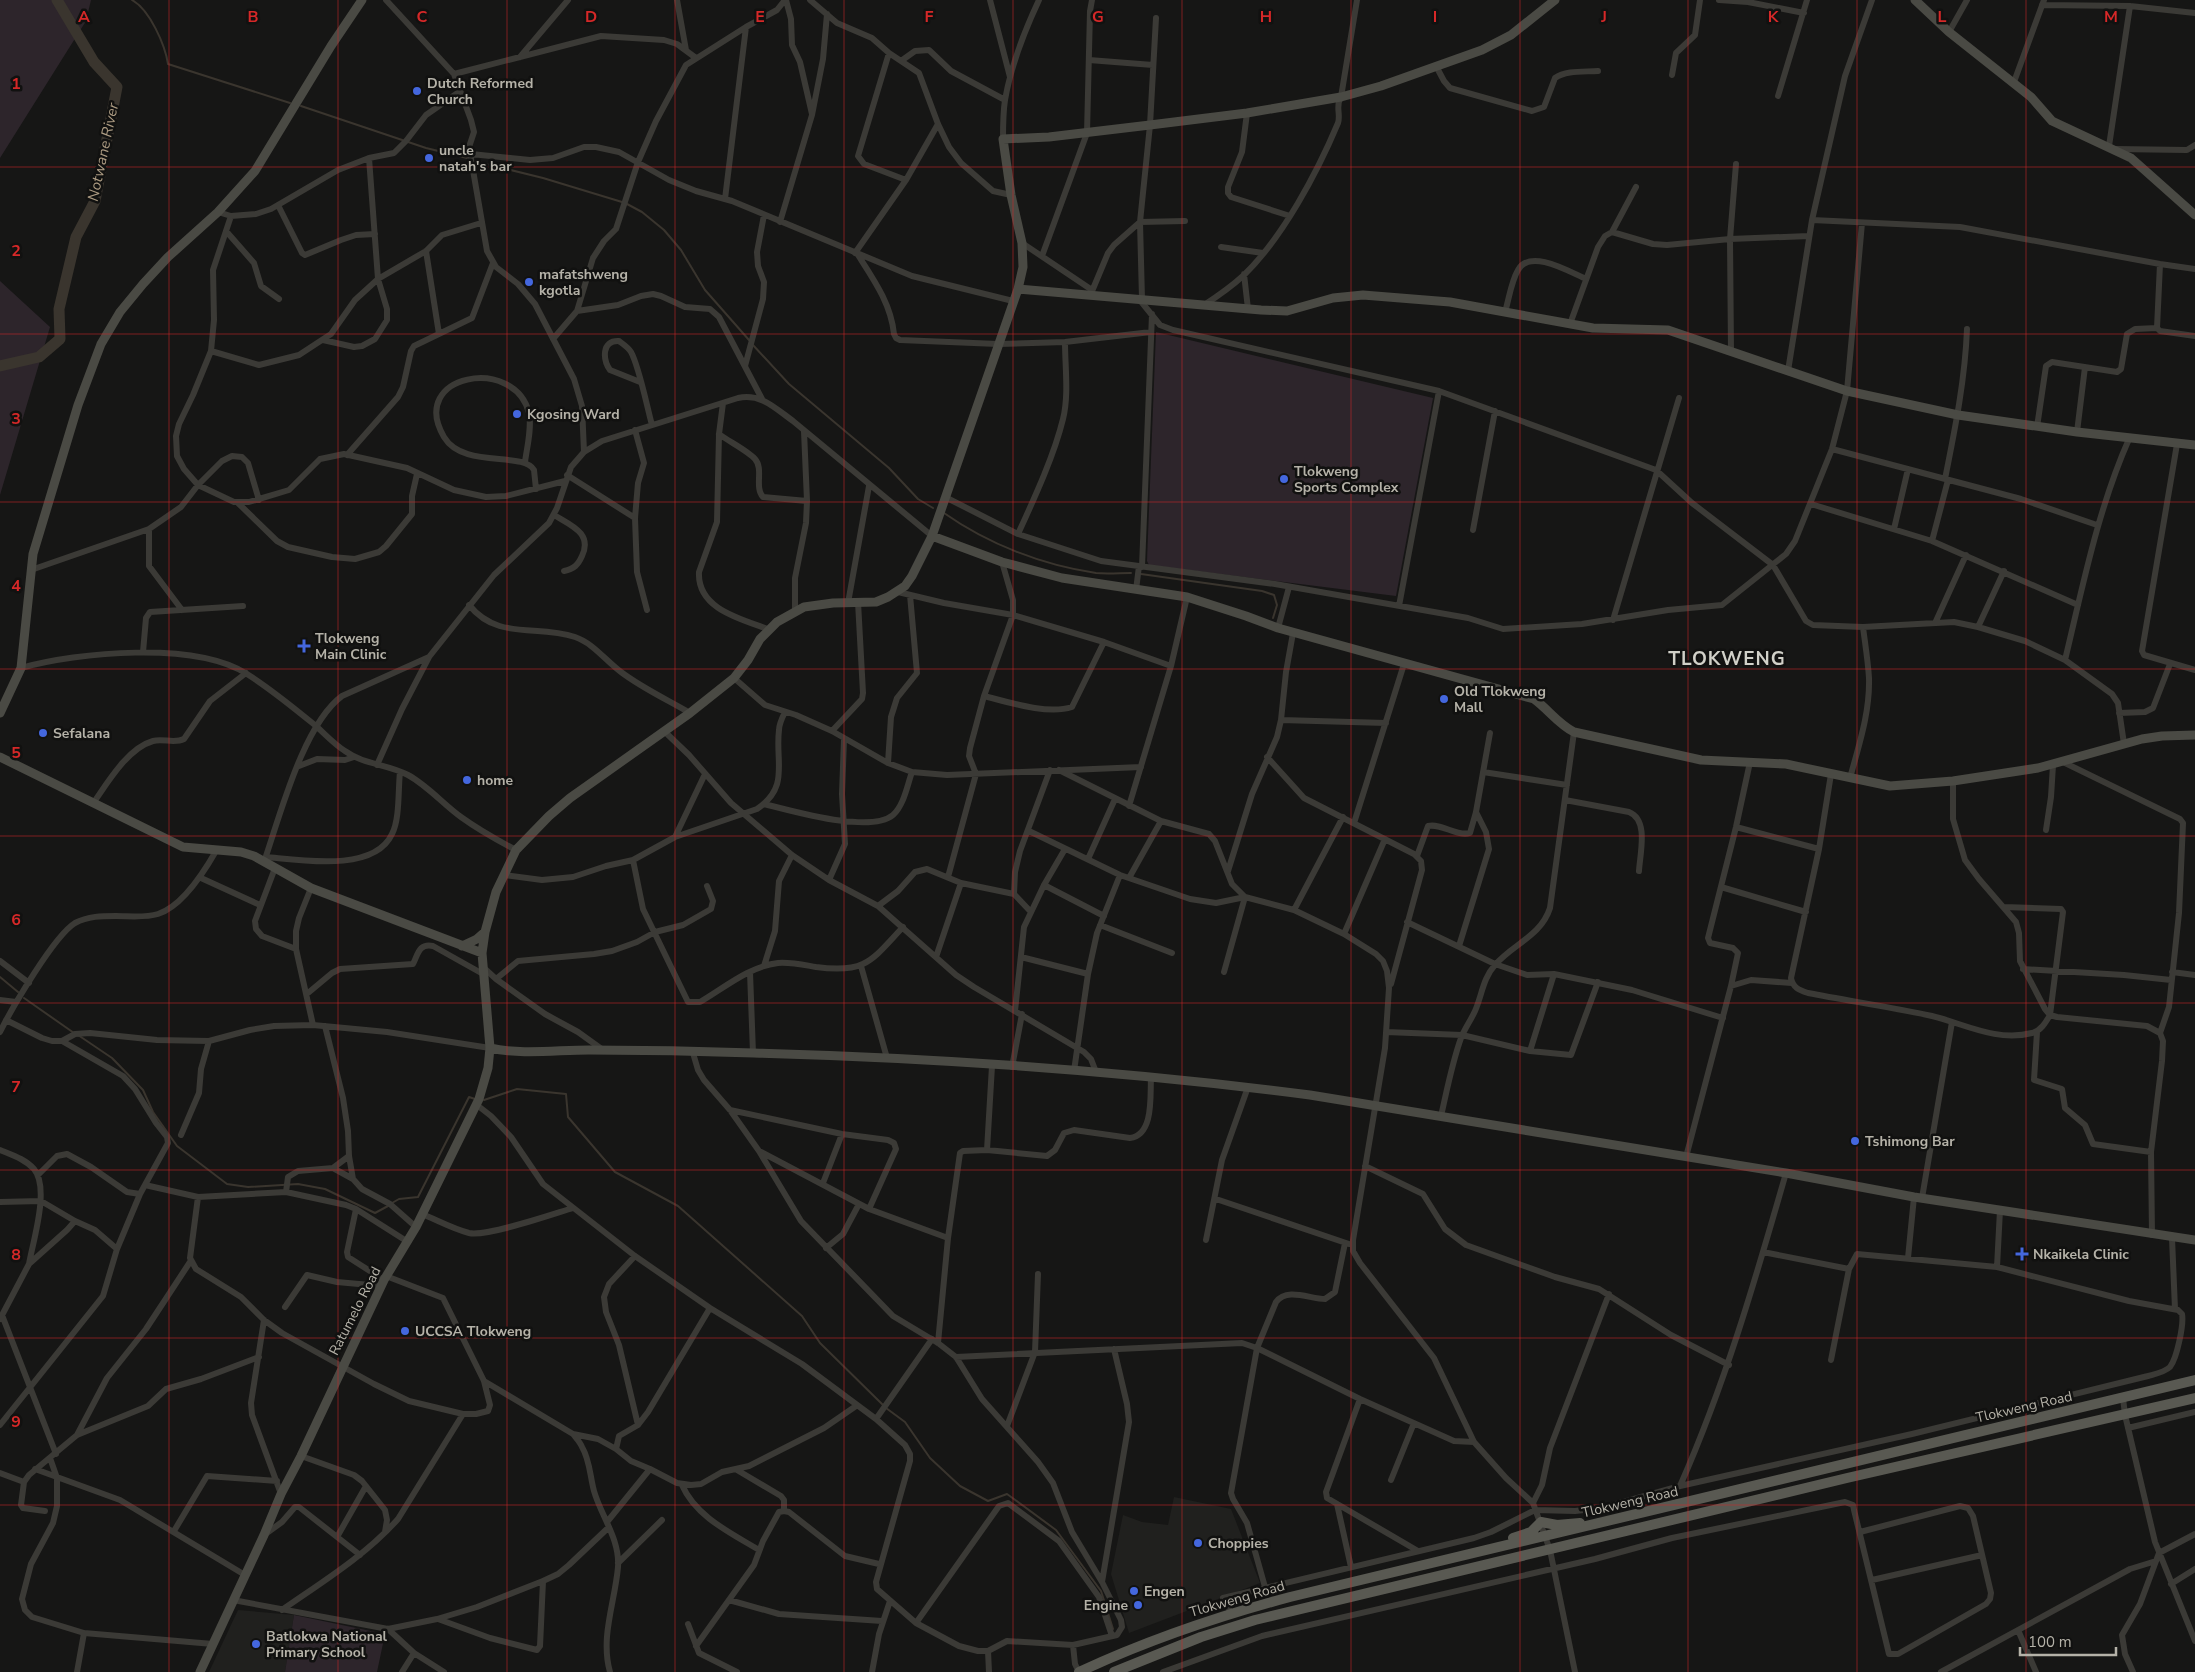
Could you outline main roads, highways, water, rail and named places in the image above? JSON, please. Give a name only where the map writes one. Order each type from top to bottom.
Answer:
[{"type":"main road","name":"Tlokweng Road","points":[[1079,1672],[1143,1643],[1231,1613],[1546,1537],[1599,1522],[1704,1499],[2195,1380]]},
{"type":"main road","name":"Tlokweng Road","points":[[1114,1672],[1200,1637],[1255,1620],[1837,1480],[2195,1398]]},
{"type":"main road","points":[[1497,1548],[1508,1540],[1531,1532],[1541,1522],[1556,1525],[1599,1522]]},
{"type":"waterway","name":"Notwane River","points":[[0,366],[39,357],[60,339],[59,309],[76,237],[95,201],[117,87],[94,62],[57,0]]},
{"type":"waterway","points":[[132,0],[139,5],[151,20],[164,47],[168,64],[290,103]]},
{"type":"waterway","points":[[301,106],[426,148],[467,158]]},
{"type":"waterway","points":[[478,162],[543,178],[622,202]]},
{"type":"waterway","points":[[627,204],[642,212],[664,230],[681,250],[705,290],[749,340]]},
{"type":"waterway","points":[[752,344],[789,384],[889,468],[918,499],[933,508]]},
{"type":"waterway","points":[[944,513],[979,534],[1016,552],[1036,559],[1096,573],[1131,573]]},
{"type":"waterway","points":[[1141,574],[1262,591],[1274,595],[1277,605],[1273,618]]},
{"type":"waterway","points":[[0,977],[18,992]]},
{"type":"waterway","points":[[24,998],[74,1033]]},
{"type":"waterway","points":[[78,1035],[112,1058],[143,1090],[153,1112],[177,1146],[227,1184],[248,1187],[298,1184],[325,1189],[375,1213],[388,1206]]},
{"type":"waterway","points":[[484,1100],[517,1089],[566,1094],[568,1117],[615,1172],[678,1206],[802,1316],[820,1343],[883,1405]]},
{"type":"waterway","points":[[392,1203],[399,1199],[418,1197],[469,1097],[475,1099]]},
{"type":"waterway","points":[[886,1408],[905,1422],[930,1458],[960,1486],[988,1501],[1007,1494],[1056,1530],[1101,1591],[1113,1629]]},
{"type":"place","name":"Dutch Reformed Church","points":[[417,91]]},
{"type":"place","name":"uncle natah's bar","points":[[429,158]]},
{"type":"place","name":"mafatshweng kgotla","points":[[529,282]]},
{"type":"place","name":"Kgosing Ward","points":[[517,414]]},
{"type":"place","name":"Tlokweng Sports Complex","points":[[1284,479]]},
{"type":"place","name":"Tlokweng Main Clinic","points":[[304,646]]},
{"type":"place","name":"Old Tlokweng Mall","points":[[1444,699]]},
{"type":"place","name":"Sefalana","points":[[43,733]]},
{"type":"place","name":"home","points":[[467,780]]},
{"type":"place","name":"Tshimong Bar","points":[[1855,1141]]},
{"type":"place","name":"Nkaikela Clinic","points":[[2022,1254]]},
{"type":"place","name":"UCCSA Tlokweng","points":[[405,1331]]},
{"type":"place","name":"Choppies","points":[[1198,1543]]},
{"type":"place","name":"Engen","points":[[1134,1591]]},
{"type":"place","name":"Engine","points":[[1138,1605]]},
{"type":"place","name":"Batlokwa National Primary School","points":[[256,1644]]},
{"type":"district","name":"TLOKWENG","points":[[1727,659]]}]
